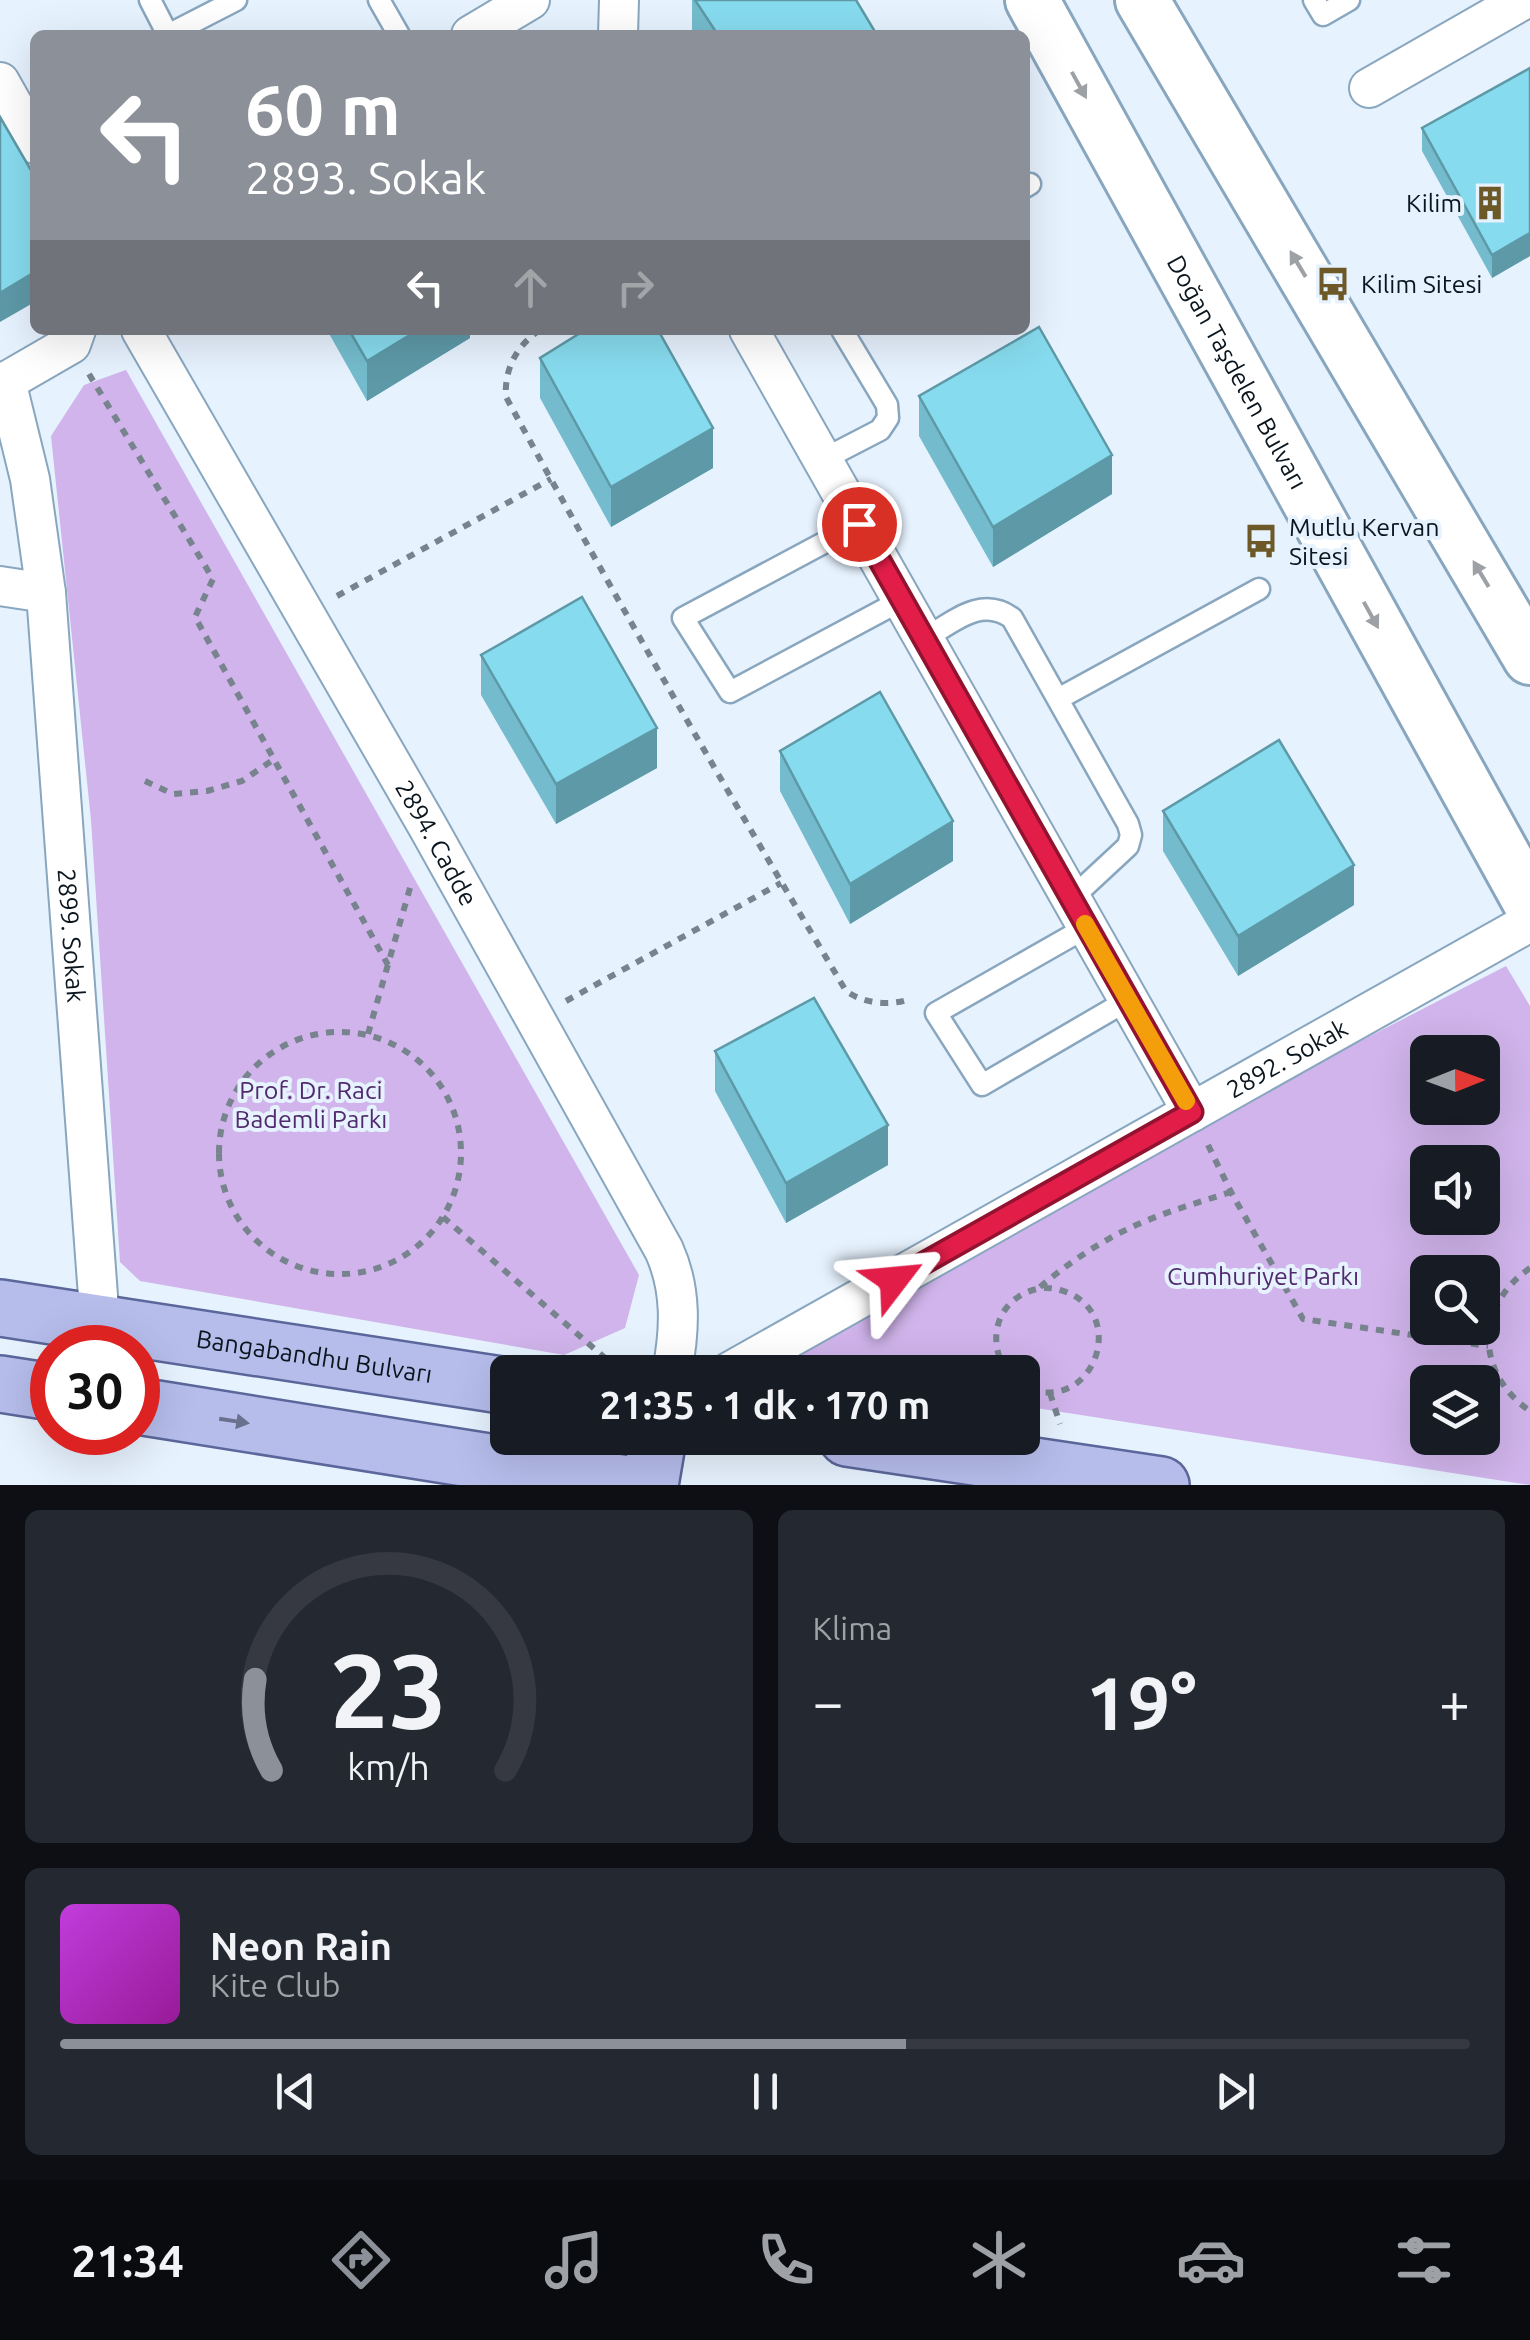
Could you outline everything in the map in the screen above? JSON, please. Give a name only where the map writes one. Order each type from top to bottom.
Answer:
[{"type":"main road","name":"Doğan Taşdelen Bulvarı","points":[[1032,0],[1530,903]]},
{"type":"main road","points":[[1142,0],[1530,658]]},
{"type":"main road","name":"Bangabandhu Bulvarı","points":[[0,1308],[490,1383]]},
{"type":"main road","points":[[0,1384],[30,1389]]},
{"type":"main road","points":[[160,1410],[633,1485]]},
{"type":"main road","points":[[650,1485],[655,1455]]},
{"type":"main road","points":[[961,1455],[1161,1485]]},
{"type":"street","points":[[480,30],[530,0]]},
{"type":"street","points":[[618,30],[619,0]]},
{"type":"street","points":[[1369,88],[1523,0]]},
{"type":"street","points":[[0,82],[30,135]]},
{"type":"street","name":"2894. Cadde","points":[[143,335],[428,828],[671,1267],[678,1310],[674,1355]]},
{"type":"street","points":[[752,335],[1192,1112]]},
{"type":"street","points":[[3,383],[74,337]]},
{"type":"street","name":"2899. Sokak","points":[[3,383],[30,479],[46,593],[100,1323]]},
{"type":"street","points":[[0,586],[46,593]]},
{"type":"street","name":"2892. Sokak","points":[[759,1355],[1530,922]]},
{"type":"lane","points":[[150,0],[165,30]]},
{"type":"lane","points":[[178,30],[236,0]]},
{"type":"lane","points":[[380,0],[396,30]]},
{"type":"lane","points":[[1314,0],[1323,15],[1349,0]]},
{"type":"lane","points":[[822,460],[880,430],[888,418],[887,405],[845,335]]},
{"type":"lane","points":[[859,524],[683,618],[730,692],[902,600]]},
{"type":"lane","points":[[1058,699],[1259,589]]},
{"type":"lane","points":[[924,638],[982,608],[1012,618],[1131,834],[1128,846],[1079,913],[936,1014],[982,1085],[1128,1000]]},
{"type":"path","points":[[533,335],[518,350],[506,380],[506,397],[781,883],[846,991],[860,1000],[892,1004],[924,992],[936,1014]]},
{"type":"path","points":[[74,337],[213,579],[195,616],[388,965]]},
{"type":"path","points":[[305,614],[550,479]]},
{"type":"path","points":[[145,781],[174,794],[207,791],[242,781],[273,760]]},
{"type":"path","points":[[368,1034],[428,828]]},
{"type":"path","points":[[535,1018],[781,883]]},
{"type":"path","points":[[327,1032],[368,1034],[403,1049],[432,1074],[452,1106],[461,1144],[458,1182],[444,1218],[416,1248],[404,1255],[380,1268],[340,1276],[300,1269],[264,1249],[236,1218],[220,1180],[218,1140],[230,1100],[254,1066],[288,1043],[301,1039],[327,1032]]},
{"type":"path","points":[[1192,1112],[1230,1192],[1303,1319],[1488,1346]]},
{"type":"path","points":[[998,1355],[995,1337],[999,1320],[1008,1305],[1022,1294],[1038,1288],[1102,1243],[1146,1221],[1230,1192]]},
{"type":"path","points":[[444,1218],[601,1355]]},
{"type":"path","points":[[1530,1268],[1514,1279],[1499,1298],[1490,1322],[1488,1346],[1495,1372],[1508,1393],[1530,1411]]},
{"type":"path","points":[[1038,1288],[1056,1288],[1072,1294],[1095,1318],[1100,1334],[1092,1368],[1081,1380],[1066,1389],[1040,1391]]},
{"type":"green space","name":"Prof. Dr. Raci Bademli Parkı","points":[[126,370],[639,1275],[625,1328],[564,1355],[140,1281],[120,1262],[91,820],[51,436],[84,385]]},
{"type":"green space","name":"Cumhuriyet Parkı","points":[[1506,966],[1530,1006],[1530,1485],[1040,1409],[1040,1355],[791,1354],[1143,1153]]},
{"type":"building","points":[[695,0],[856,0],[874,30],[715,30]]},
{"type":"building","name":"Kilim","points":[[1530,68],[1530,233],[1492,255],[1422,128]]},
{"type":"building","points":[[0,117],[30,168],[30,275],[0,293]]},
{"type":"building","points":[[1039,327],[1112,455],[993,527],[919,396]]},
{"type":"building","points":[[352,335],[410,335],[367,361]]},
{"type":"building","points":[[577,335],[661,335],[713,428],[611,487],[540,358]]},
{"type":"building","points":[[582,597],[657,728],[556,784],[481,655]]},
{"type":"building","points":[[880,692],[953,821],[850,884],[780,751]]},
{"type":"building","points":[[1279,740],[1354,865],[1238,936],[1163,811]]},
{"type":"building","points":[[814,998],[888,1125],[786,1183],[715,1051]]},
{"type":"slow traffic","points":[[1085,924],[1186,1101]]},
{"type":"place","name":"Kilim","points":[[1490,203]]},
{"type":"place","name":"Kilim Sitesi","points":[[1333,284]]},
{"type":"place","name":"Mutlu Kervan Sitesi","points":[[1261,541]]},
{"type":"route","points":[[859,524],[1192,1112],[894,1280]]}]
